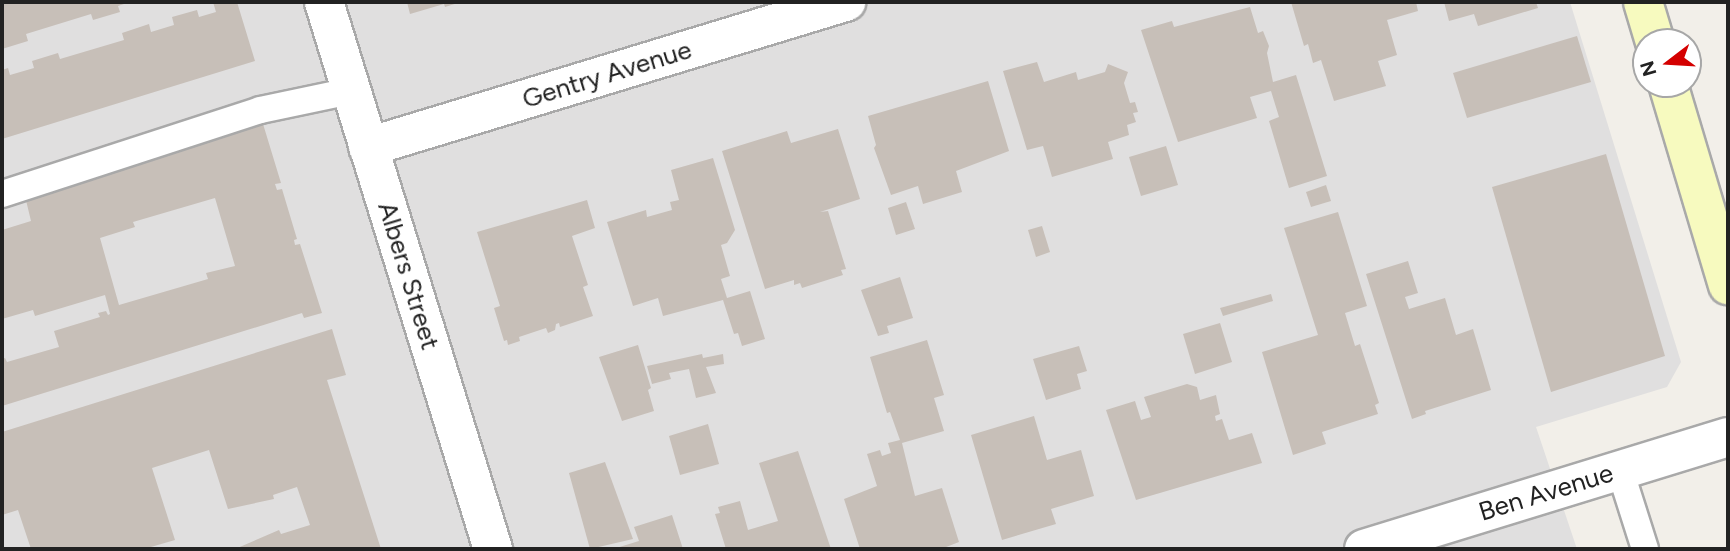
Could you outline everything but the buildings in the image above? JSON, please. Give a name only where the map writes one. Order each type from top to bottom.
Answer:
[{"type":"street","name":"Albers Street","points":[[324,2],[493,549]]},
{"type":"street","name":"Gentry Avenue","points":[[369,147],[846,2]]},
{"type":"street","points":[[1643,2],[1651,28]]},
{"type":"street","points":[[1672,98],[1728,285]]},
{"type":"street","name":"Ben Avenue","points":[[1364,549],[1728,437]]},
{"type":"lane","points":[[2,194],[260,110],[351,91]]},
{"type":"lane","points":[[1620,471],[1645,549]]},
{"type":"shaded area","points":[[2,2],[1570,2],[1681,362],[1667,387],[1536,427],[1577,549],[2,549]]}]
